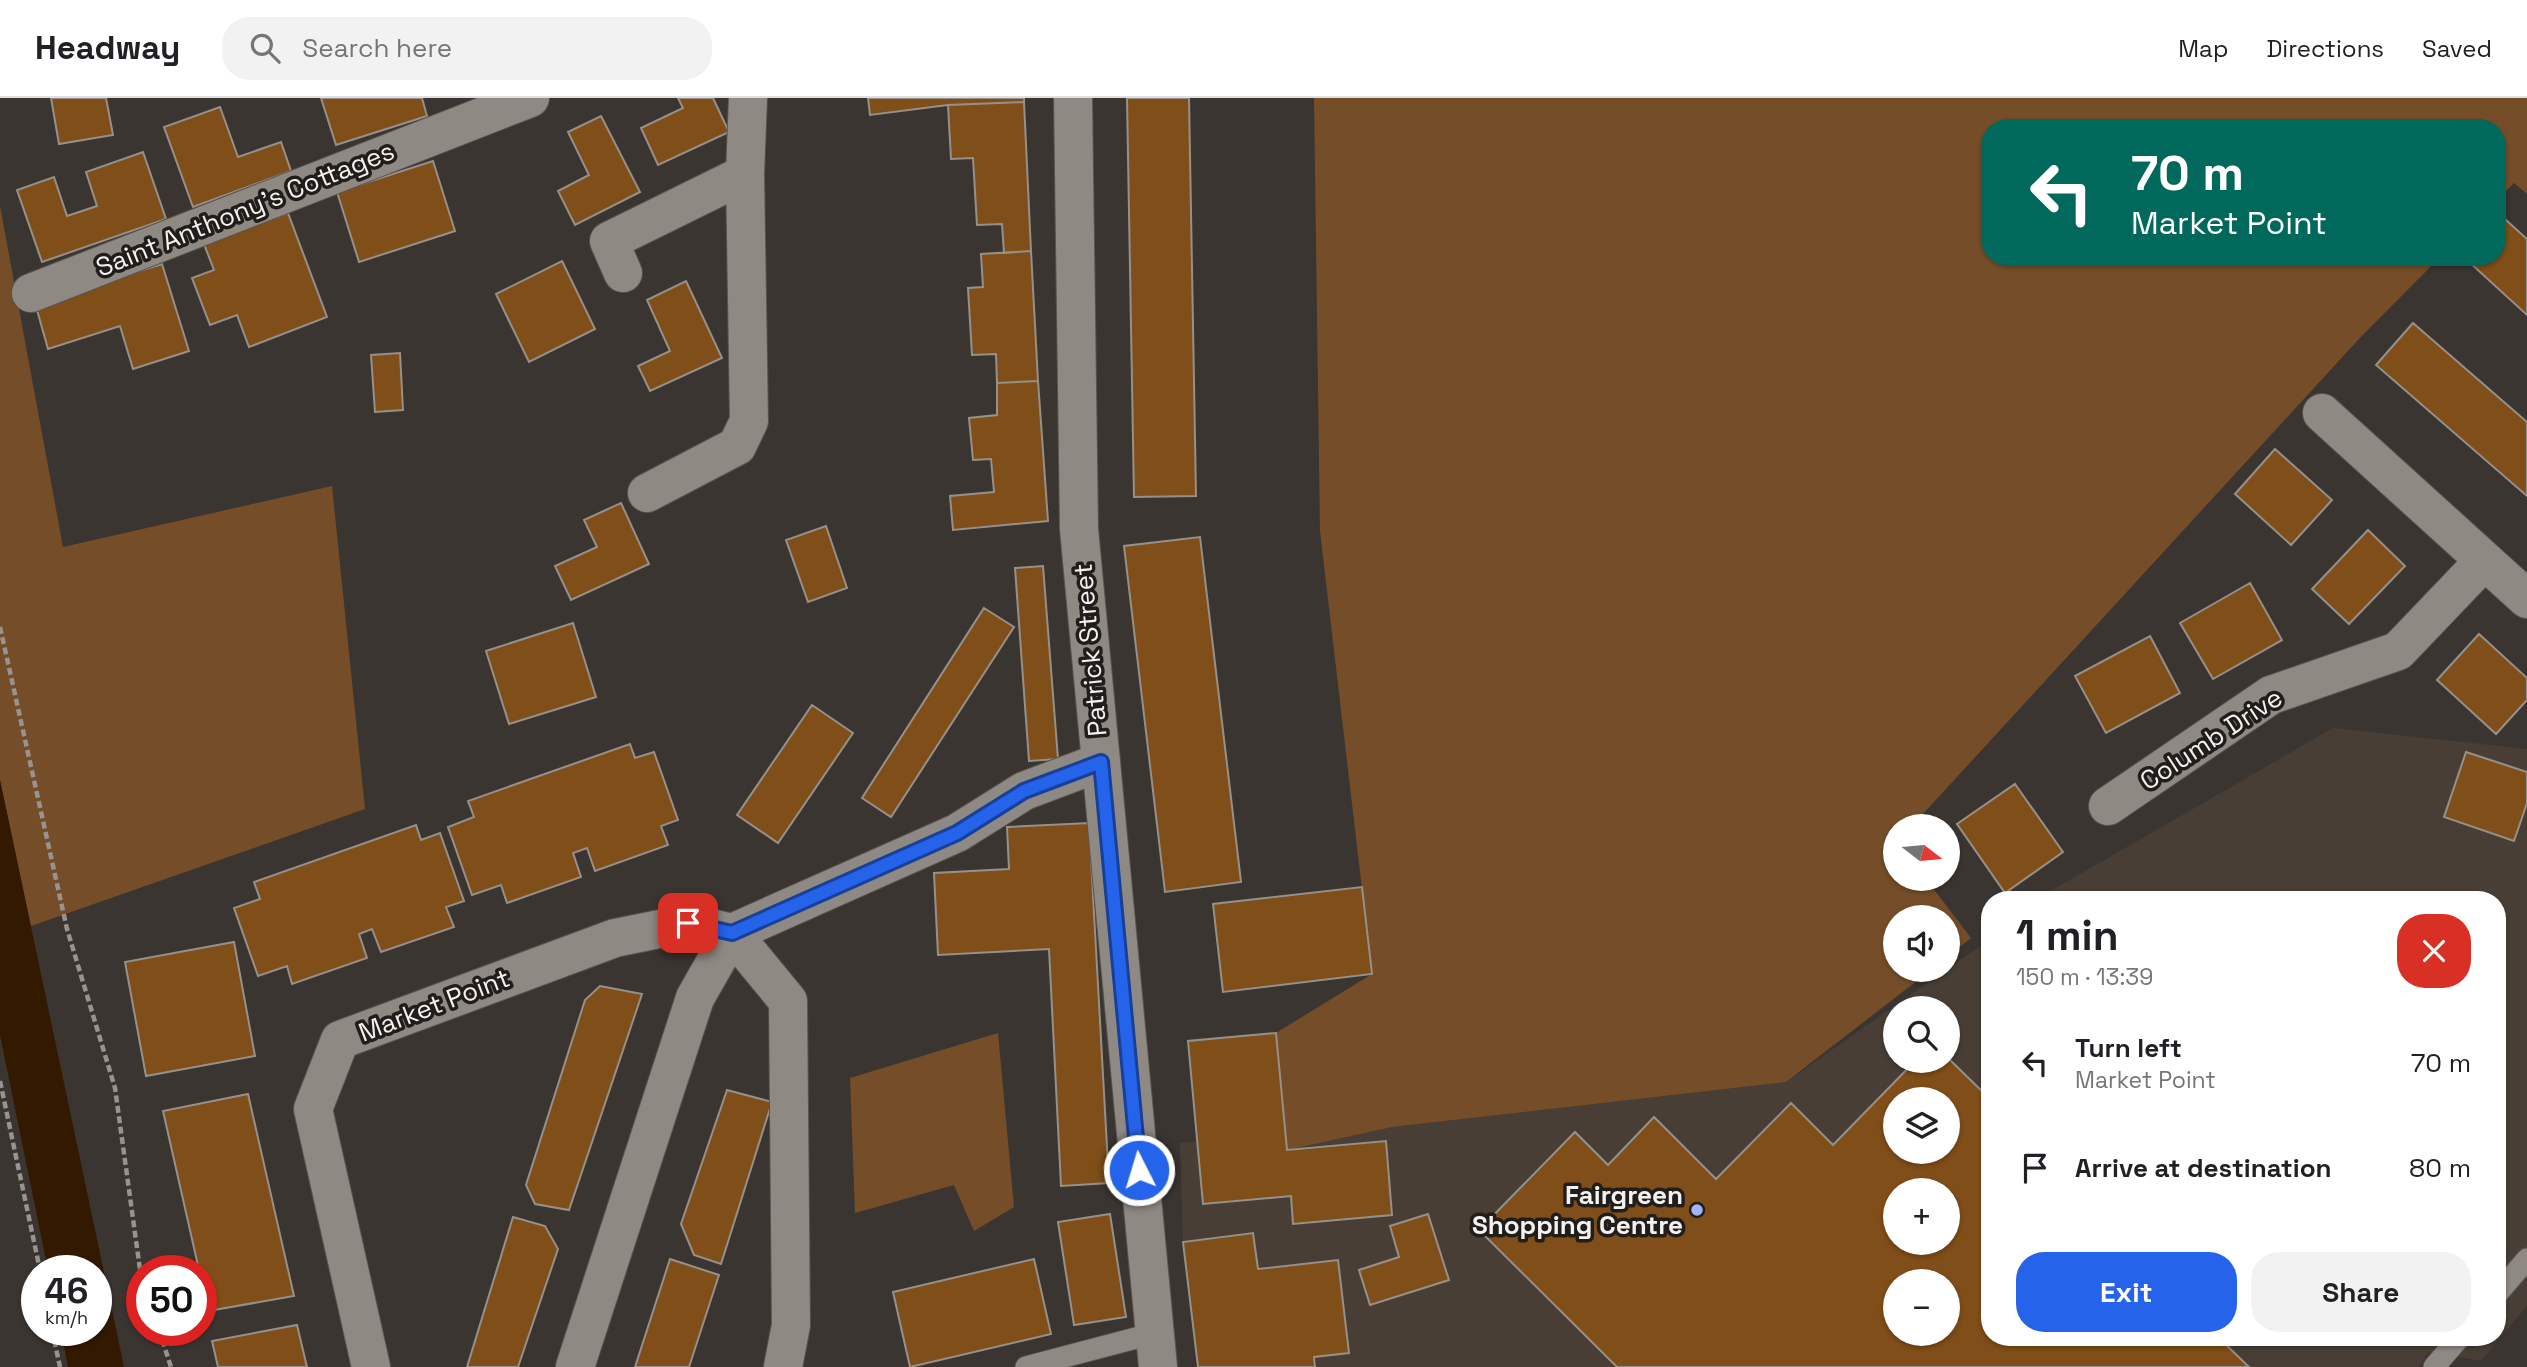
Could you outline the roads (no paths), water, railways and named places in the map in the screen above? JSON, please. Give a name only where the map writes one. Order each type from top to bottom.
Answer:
[{"type":"street","name":"Saint Anthony's Cottages","points":[[31,293],[459,111],[530,98]]},
{"type":"street","points":[[647,493],[737,446],[748,421],[745,174],[748,98]]},
{"type":"street","name":"Patrick Street","points":[[1073,98],[1079,528],[1156,1350]]},
{"type":"street","points":[[623,273],[609,241],[745,174]]},
{"type":"street","points":[[2322,413],[2527,599]]},
{"type":"street","name":"Columb Drive","points":[[2108,806],[2270,695],[2398,651],[2484,561]]},
{"type":"street","points":[[575,1367],[695,998],[732,933],[957,833],[1024,791],[1101,762]]},
{"type":"street","name":"Market Point","points":[[371,1367],[313,1109],[341,1040],[615,938],[688,923],[732,933]]},
{"type":"street","points":[[732,933],[788,1001],[791,1325],[783,1367]]},
{"type":"lane","points":[[2506,1284],[2527,1259]]},
{"type":"lane","points":[[2434,1367],[2452,1346]]},
{"type":"lane","points":[[1026,1367],[1156,1350]]},
{"type":"place","name":"Fairgreen Shopping Centre","points":[[1697,1210]]}]
